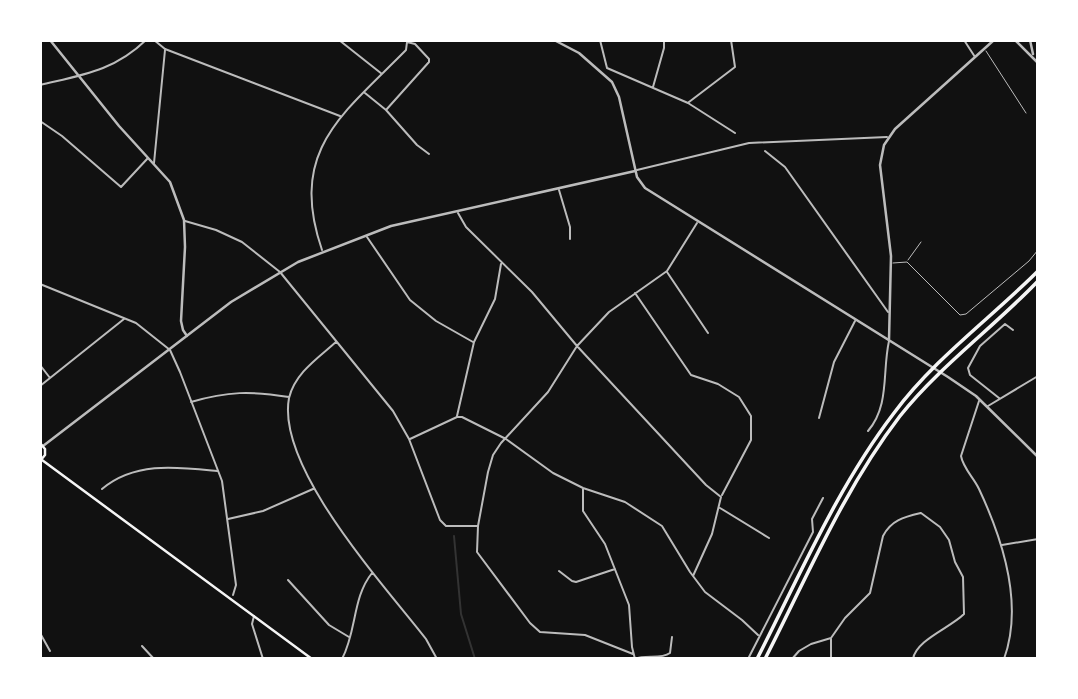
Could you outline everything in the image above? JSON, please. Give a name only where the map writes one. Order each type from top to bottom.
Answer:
[{"type":"main road","points":[[757,659],[844,490],[895,411],[934,368],[1038,271]]},
{"type":"main road","points":[[765,659],[852,490],[901,415],[1038,281]]},
{"type":"main road","points":[[42,445],[45,455],[41,461],[312,659]]},
{"type":"street","points":[[50,40],[119,126],[170,182],[184,220],[181,321],[187,336]]},
{"type":"street","points":[[40,85],[117,63],[146,40]]},
{"type":"street","points":[[154,40],[165,49],[341,116]]},
{"type":"street","points":[[339,40],[383,74]]},
{"type":"street","points":[[554,40],[579,53],[612,82],[619,97],[635,171],[645,188],[942,373],[979,400],[1038,457]]},
{"type":"street","points":[[600,40],[607,68],[688,103],[735,133]]},
{"type":"street","points":[[653,88],[664,40]]},
{"type":"street","points":[[688,103],[735,67],[731,40]]},
{"type":"street","points":[[964,40],[975,57]]},
{"type":"street","points":[[868,430],[877,420],[883,399],[889,340],[891,264],[880,171],[881,153],[888,137],[994,40]]},
{"type":"street","points":[[1016,41],[1029,40],[1034,57]]},
{"type":"street","points":[[1016,41],[1038,63]]},
{"type":"street","points":[[323,251],[310,203],[312,173],[322,147],[341,116],[406,50],[407,42],[415,44],[429,62],[386,110]]},
{"type":"street","points":[[154,163],[165,49]]},
{"type":"street","points":[[365,93],[386,110],[417,145],[429,154]]},
{"type":"street","points":[[40,121],[62,136],[121,187],[148,158]]},
{"type":"street","points":[[42,445],[231,302],[280,272],[365,234],[749,143],[888,137]]},
{"type":"street","points":[[765,151],[785,167],[888,312]]},
{"type":"street","points":[[558,189],[570,227],[570,239]]},
{"type":"street","points":[[458,212],[466,227],[532,292],[706,485],[721,497]]},
{"type":"street","points":[[184,220],[242,242],[280,272],[388,404],[409,439],[440,520],[446,526],[478,526]]},
{"type":"street","points":[[633,654],[585,635],[540,632],[479,557],[478,526],[488,472],[494,455],[548,392],[578,346],[612,309],[667,271],[697,222]]},
{"type":"street","points":[[365,234],[410,300],[436,321],[474,342]]},
{"type":"street","points":[[457,417],[474,342],[495,299],[502,263]]},
{"type":"street","points":[[667,271],[708,333]]},
{"type":"street","points":[[40,284],[125,318],[144,328],[170,350],[218,471],[228,519],[236,585],[233,595]]},
{"type":"street","points":[[635,293],[691,375],[718,384],[739,397],[751,416],[751,440],[721,497],[712,534],[693,576]]},
{"type":"street","points":[[40,386],[125,318]]},
{"type":"street","points":[[819,418],[834,362],[855,320]]},
{"type":"street","points":[[999,398],[970,375],[968,368],[981,346],[1006,324],[1013,330]]},
{"type":"street","points":[[337,341],[302,372],[290,397],[292,438],[314,488],[330,515],[426,639],[437,659]]},
{"type":"street","points":[[40,365],[50,378]]},
{"type":"street","points":[[986,407],[1038,376]]},
{"type":"street","points":[[191,402],[231,392],[256,391],[290,397]]},
{"type":"street","points":[[979,400],[961,456],[978,486],[1001,546],[1009,582],[1013,623],[1004,659]]},
{"type":"street","points":[[409,439],[457,417],[475,422],[506,439],[553,473],[583,488],[625,502],[662,526],[705,592],[758,635]]},
{"type":"street","points":[[102,489],[127,475],[161,467],[218,471]]},
{"type":"street","points":[[228,519],[263,511],[314,488]]},
{"type":"street","points":[[583,488],[583,511],[605,544],[629,604],[635,659],[640,656],[665,656],[670,653],[672,637]]},
{"type":"street","points":[[748,659],[813,532],[812,519],[822,498]]},
{"type":"street","points":[[720,508],[769,538]]},
{"type":"street","points":[[831,659],[831,638],[845,618],[870,593],[887,528],[898,519],[921,513],[940,527],[949,540],[954,562],[963,577],[964,614],[949,627],[922,643],[914,652],[913,659]]},
{"type":"street","points":[[1001,546],[1038,539]]},
{"type":"street","points":[[559,570],[576,582],[615,569]]},
{"type":"street","points":[[342,659],[350,638],[359,597],[373,572]]},
{"type":"street","points":[[288,580],[329,625],[350,638]]},
{"type":"street","points":[[254,616],[252,624],[263,659]]},
{"type":"street","points":[[40,634],[50,651]]},
{"type":"street","points":[[792,658],[811,644],[831,638]]},
{"type":"street","points":[[142,646],[153,659]]},
{"type":"lane","points":[[985,49],[1026,113]]},
{"type":"lane","points":[[891,264],[907,262],[921,242]]},
{"type":"lane","points":[[907,262],[960,314],[966,314],[1038,250]]},
{"type":"waterway","points":[[454,536],[461,614],[475,659]]}]
